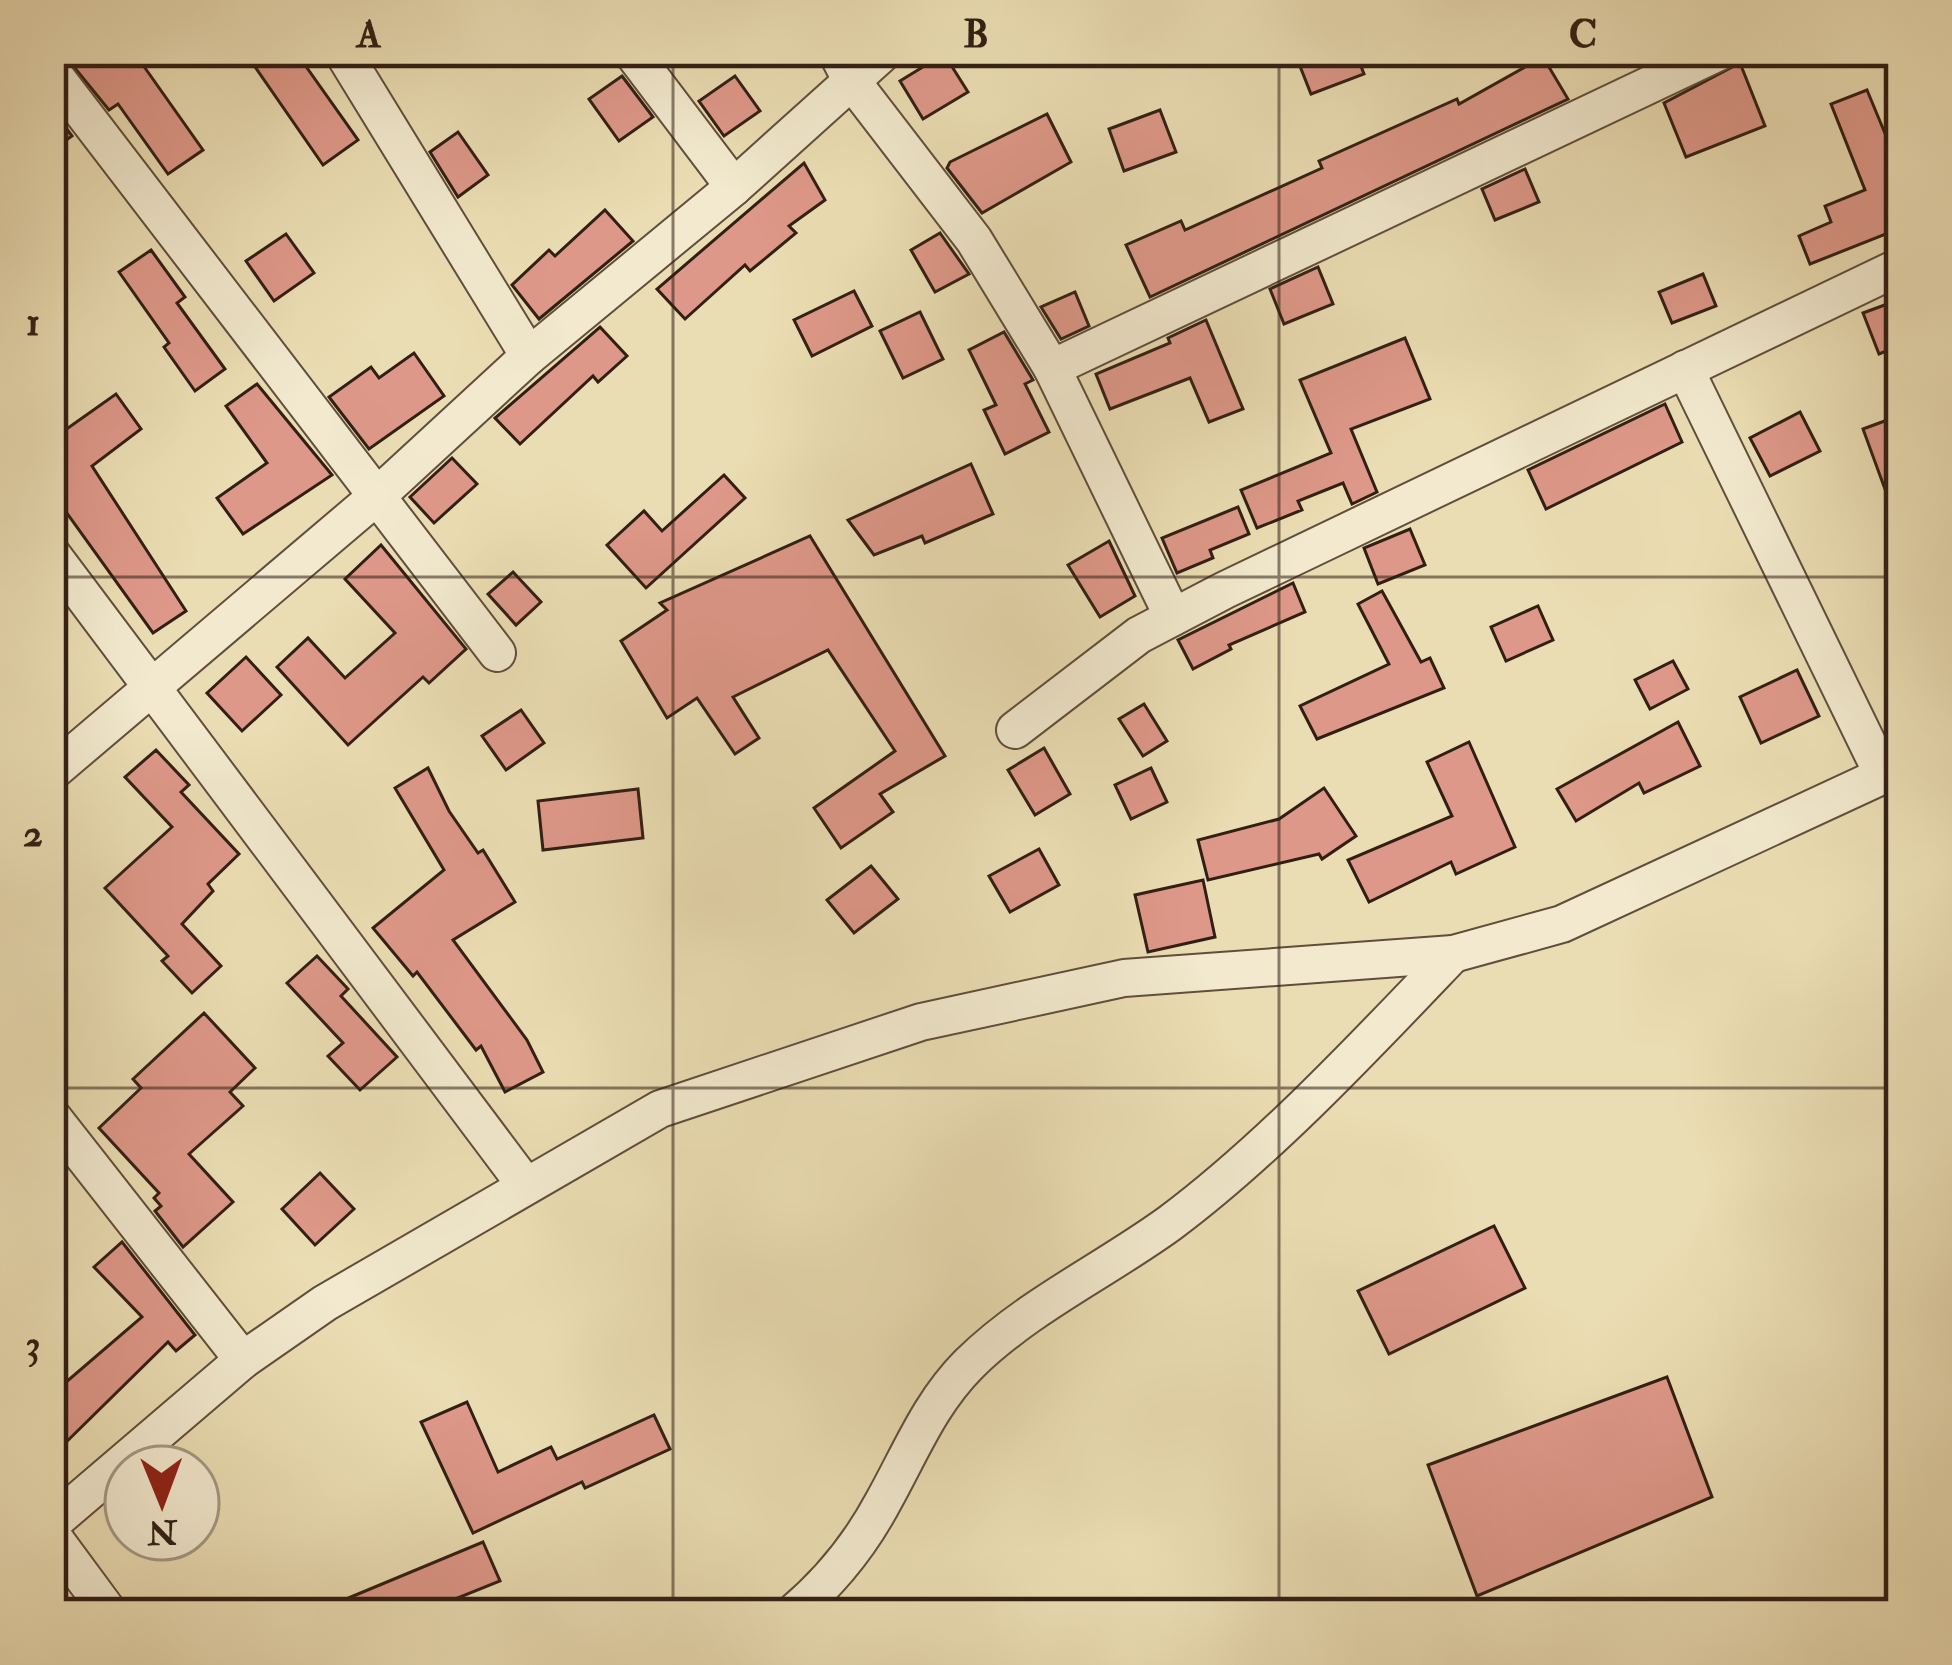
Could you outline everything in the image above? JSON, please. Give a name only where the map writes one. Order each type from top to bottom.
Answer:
[{"type":"street","points":[[343,51],[529,356]]},
{"type":"street","points":[[632,51],[734,188]]},
{"type":"street","points":[[51,773],[376,497],[529,356],[734,188],[844,66],[885,51]]},
{"type":"street","points":[[1052,368],[1721,51]]},
{"type":"street","points":[[844,66],[974,240],[1052,368],[1173,617]]},
{"type":"street","points":[[51,71],[497,653]]},
{"type":"street","points":[[1015,730],[1139,635],[1173,617],[1901,266]]},
{"type":"street","points":[[110,1614],[51,1529],[243,1360],[325,1303],[660,1108],[920,1022],[1124,978],[1454,954],[1562,924],[1892,771],[1685,369]]},
{"type":"street","points":[[51,553],[526,1186]]},
{"type":"street","points":[[792,1614],[828,1583],[882,1505],[916,1432],[968,1365],[1035,1310],[1171,1222],[1348,1064],[1454,954]]},
{"type":"street","points":[[51,1115],[243,1360]]},
{"type":"building","points":[[61,51],[133,51],[203,150],[168,174],[118,104],[109,110]]},
{"type":"building","points":[[244,51],[295,51],[358,140],[323,165]]},
{"type":"building","points":[[1294,51],[1355,51],[1364,74],[1311,94]]},
{"type":"building","points":[[944,54],[968,92],[923,119],[900,81]]},
{"type":"building","points":[[1543,57],[1568,99],[1150,297],[1126,245],[1181,221],[1185,230],[1322,168],[1319,161],[1457,99],[1459,104]]},
{"type":"building","points":[[1740,63],[1765,126],[1686,157],[1664,103]]},
{"type":"building","points":[[622,76],[653,117],[619,141],[589,99]]},
{"type":"building","points":[[735,76],[760,111],[724,136],[699,101]]},
{"type":"building","points":[[1867,90],[1901,172],[1901,228],[1810,264],[1799,236],[1831,222],[1825,206],[1865,190],[1831,104]]},
{"type":"building","points":[[51,108],[72,136],[51,151]]},
{"type":"building","points":[[1160,110],[1176,152],[1124,171],[1109,129]]},
{"type":"building","points":[[1047,114],[1071,162],[982,213],[947,168],[950,162]]},
{"type":"building","points":[[458,132],[488,175],[458,197],[430,152]]},
{"type":"building","points":[[804,163],[825,200],[789,226],[796,233],[750,271],[745,265],[685,319],[657,289]]},
{"type":"building","points":[[1525,169],[1539,202],[1495,220],[1482,189]]},
{"type":"building","points":[[605,210],[633,241],[539,319],[512,285],[549,250],[555,256]]},
{"type":"building","points":[[940,233],[969,274],[935,292],[911,250]]},
{"type":"building","points":[[286,234],[314,273],[274,301],[246,261]]},
{"type":"building","points":[[151,250],[185,297],[177,303],[225,369],[195,391],[164,347],[169,343],[119,272]]},
{"type":"building","points":[[1318,267],[1333,304],[1284,324],[1270,289]]},
{"type":"building","points":[[1703,274],[1716,306],[1672,323],[1659,292]]},
{"type":"building","points":[[854,291],[872,326],[812,356],[794,320]]},
{"type":"building","points":[[1075,292],[1089,326],[1061,339],[1041,307]]},
{"type":"building","points":[[1901,299],[1901,345],[1879,354],[1863,313]]},
{"type":"building","points":[[920,312],[943,359],[903,378],[880,331]]},
{"type":"building","points":[[1206,320],[1243,409],[1209,422],[1190,378],[1110,409],[1096,374],[1170,343],[1168,338]]},
{"type":"building","points":[[600,327],[627,356],[598,382],[593,376],[520,444],[495,418]]},
{"type":"building","points":[[1004,332],[1033,380],[1025,384],[1049,432],[1005,454],[984,410],[996,405],[969,350]]},
{"type":"building","points":[[1405,338],[1430,399],[1351,429],[1377,492],[1352,504],[1343,483],[1298,501],[1302,510],[1257,528],[1241,490],[1331,453],[1300,380]]},
{"type":"building","points":[[414,353],[444,396],[369,449],[329,397],[371,367],[379,378]]},
{"type":"building","points":[[257,384],[332,475],[243,534],[217,498],[267,463],[226,406]]},
{"type":"building","points":[[116,394],[141,429],[92,466],[186,611],[153,633],[51,491],[51,440]]},
{"type":"building","points":[[1665,404],[1682,442],[1546,509],[1528,470]]},
{"type":"building","points":[[1800,412],[1820,451],[1770,476],[1750,438]]},
{"type":"building","points":[[1901,415],[1901,521],[1897,522],[1863,429]]},
{"type":"building","points":[[452,458],[477,484],[434,523],[410,497]]},
{"type":"building","points":[[971,464],[993,514],[925,543],[922,536],[874,555],[848,520]]},
{"type":"building","points":[[724,475],[745,498],[646,588],[607,545],[644,511],[662,531]]},
{"type":"building","points":[[1238,507],[1249,534],[1210,550],[1213,558],[1177,573],[1162,538]]},
{"type":"building","points":[[1410,529],[1425,565],[1378,584],[1364,548]]},
{"type":"building","points":[[810,536],[945,756],[880,794],[893,812],[841,848],[814,808],[895,751],[828,650],[733,697],[759,738],[735,754],[697,698],[667,718],[621,641],[667,610],[660,603]]},
{"type":"building","points":[[1109,541],[1135,596],[1100,617],[1068,565]]},
{"type":"building","points":[[381,545],[466,649],[429,683],[423,677],[348,745],[277,667],[308,638],[345,678],[395,633],[345,579]]},
{"type":"building","points":[[513,572],[541,602],[516,625],[488,594]]},
{"type":"building","points":[[1293,583],[1305,612],[1229,645],[1231,649],[1193,669],[1178,640]]},
{"type":"building","points":[[1382,591],[1421,662],[1430,658],[1444,688],[1317,739],[1300,706],[1389,664],[1358,604]]},
{"type":"building","points":[[1538,606],[1553,640],[1506,661],[1491,627]]},
{"type":"building","points":[[246,657],[281,695],[242,731],[207,693]]},
{"type":"building","points":[[1673,661],[1688,689],[1650,709],[1635,680]]},
{"type":"building","points":[[1797,670],[1819,716],[1761,743],[1740,697]]},
{"type":"building","points":[[1144,704],[1167,741],[1143,756],[1119,719]]},
{"type":"building","points":[[521,710],[544,743],[506,770],[482,736]]},
{"type":"building","points":[[1678,722],[1700,766],[1644,793],[1639,783],[1576,821],[1557,789]]},
{"type":"building","points":[[1469,742],[1515,847],[1456,874],[1451,862],[1369,902],[1348,860],[1452,816],[1427,762]]},
{"type":"building","points":[[1044,748],[1070,794],[1035,815],[1008,770]]},
{"type":"building","points":[[156,750],[189,785],[181,792],[239,854],[208,884],[213,891],[182,924],[221,966],[192,993],[162,961],[168,956],[105,888],[172,827],[125,777]]},
{"type":"building","points":[[428,768],[449,811],[478,853],[483,850],[515,902],[453,940],[527,1040],[543,1072],[505,1092],[481,1046],[476,1050],[417,972],[413,976],[373,928],[444,870],[395,788]]},
{"type":"building","points":[[1151,768],[1167,802],[1131,819],[1115,785]]},
{"type":"building","points":[[1324,788],[1356,836],[1322,859],[1319,854],[1208,880],[1198,840],[1279,819]]},
{"type":"building","points":[[638,789],[643,838],[543,850],[538,801]]},
{"type":"building","points":[[1039,849],[1059,885],[1010,912],[989,876]]},
{"type":"building","points":[[871,866],[898,899],[854,933],[827,900]]},
{"type":"building","points":[[1203,880],[1215,937],[1148,952],[1135,895]]},
{"type":"building","points":[[317,956],[348,989],[341,996],[397,1057],[360,1090],[328,1056],[343,1043],[287,983]]},
{"type":"building","points":[[204,1013],[255,1068],[230,1092],[243,1106],[189,1154],[233,1202],[183,1247],[155,1211],[161,1206],[154,1198],[159,1193],[99,1128],[141,1088],[133,1079]]},
{"type":"building","points":[[320,1173],[354,1209],[315,1245],[282,1209]]},
{"type":"building","points":[[1494,1226],[1525,1288],[1389,1354],[1358,1291]]},
{"type":"building","points":[[122,1242],[195,1335],[176,1351],[168,1342],[51,1457],[51,1395],[142,1317],[94,1267]]},
{"type":"building","points":[[1667,1377],[1712,1497],[1477,1596],[1428,1465]]},
{"type":"building","points":[[467,1402],[498,1472],[551,1447],[557,1459],[654,1415],[670,1449],[585,1488],[582,1482],[473,1533],[421,1422]]},
{"type":"building","points":[[483,1542],[500,1581],[418,1614],[310,1614]]}]
